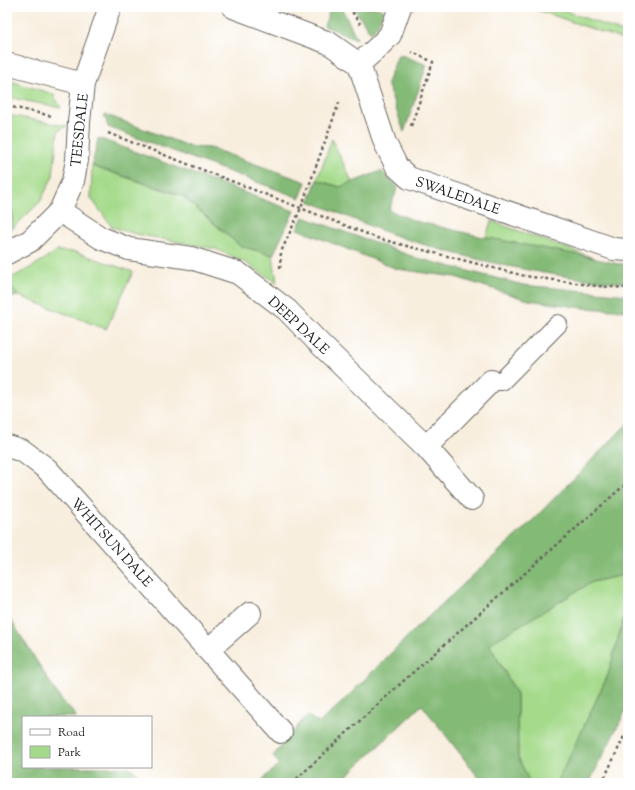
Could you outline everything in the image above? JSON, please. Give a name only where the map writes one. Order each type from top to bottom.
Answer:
[{"type":"street","name":"TEESDALE","points":[[7,253],[30,241],[60,211],[73,181],[78,160],[79,122],[83,84],[110,7]]},
{"type":"street","points":[[233,7],[329,43],[359,64],[390,35],[400,7]]},
{"type":"street","points":[[7,64],[83,84]]},
{"type":"street","name":"SWALEDALE","points":[[359,64],[385,143],[397,167],[409,178],[614,249],[628,250]]},
{"type":"street","name":"DEEP DALE","points":[[60,211],[101,238],[129,249],[191,258],[238,273],[287,310],[426,448],[472,499]]},
{"type":"street","points":[[426,448],[491,381]]},
{"type":"street","name":"WHITSUN DALE","points":[[7,446],[23,451],[47,469],[281,732]]},
{"type":"street","points":[[208,650],[250,613]]},
{"type":"lane","points":[[491,381],[502,381],[558,324]]},
{"type":"path","points":[[390,35],[406,49],[433,62],[397,167]]},
{"type":"path","points":[[287,310],[280,269],[280,252],[301,208],[344,88],[359,64]]},
{"type":"path","points":[[7,106],[79,122],[380,239],[525,276],[597,286],[628,288]]},
{"type":"path","points":[[292,783],[416,670],[628,482]]},
{"type":"path","points":[[602,783],[628,728]]},
{"type":"green space","points":[[331,7],[341,7],[357,39],[324,26]]},
{"type":"green space","points":[[353,7],[375,7],[384,11],[377,26],[371,33]]},
{"type":"green space","points":[[529,7],[555,7],[628,34],[628,53],[621,50],[624,40]]},
{"type":"green space","points":[[398,55],[427,65],[404,132],[387,83]]},
{"type":"green space","points":[[7,80],[53,94],[61,108],[7,97]]},
{"type":"green space","points":[[104,114],[191,147],[210,148],[306,182],[300,198],[108,127]]},
{"type":"green space","points":[[7,115],[67,126],[58,131],[53,176],[40,202],[13,228],[7,148]]},
{"type":"green space","points":[[98,138],[294,211],[273,255],[240,246],[182,195],[92,166]]},
{"type":"green space","points":[[332,139],[352,182],[340,187],[317,180]]},
{"type":"green space","points":[[7,148],[13,228],[7,230]]},
{"type":"green space","points":[[92,166],[182,196],[240,246],[273,255],[277,283],[246,263],[216,249],[136,234],[112,227],[91,198]]},
{"type":"green space","points":[[381,171],[398,187],[389,210],[415,221],[479,236],[618,264],[628,264],[628,283],[569,277],[538,272],[448,252],[391,234],[309,201],[317,180],[340,187]]},
{"type":"green space","points":[[303,217],[417,258],[523,285],[628,295],[628,311],[584,308],[528,300],[455,277],[397,269],[297,229]]},
{"type":"green space","points":[[491,221],[594,258],[486,238]]},
{"type":"green space","points":[[57,251],[76,252],[133,272],[106,329],[19,296],[7,283],[7,280],[32,267]]},
{"type":"green space","points":[[7,283],[19,296],[7,298]]},
{"type":"green space","points":[[628,423],[628,574],[592,582],[489,644],[517,694],[518,757],[530,783],[483,783],[422,705],[339,783],[259,783],[279,764],[273,756],[307,715],[319,723],[339,705],[415,629],[534,519]]},
{"type":"green space","points":[[628,574],[628,611],[624,617],[608,675],[557,783],[530,783],[518,757],[517,694],[489,644],[592,582]]},
{"type":"green space","points":[[628,611],[628,706],[589,783],[557,783],[608,675],[624,617]]},
{"type":"green space","points":[[7,614],[60,698],[76,716],[22,716],[22,768],[131,768],[148,783],[7,783]]}]
